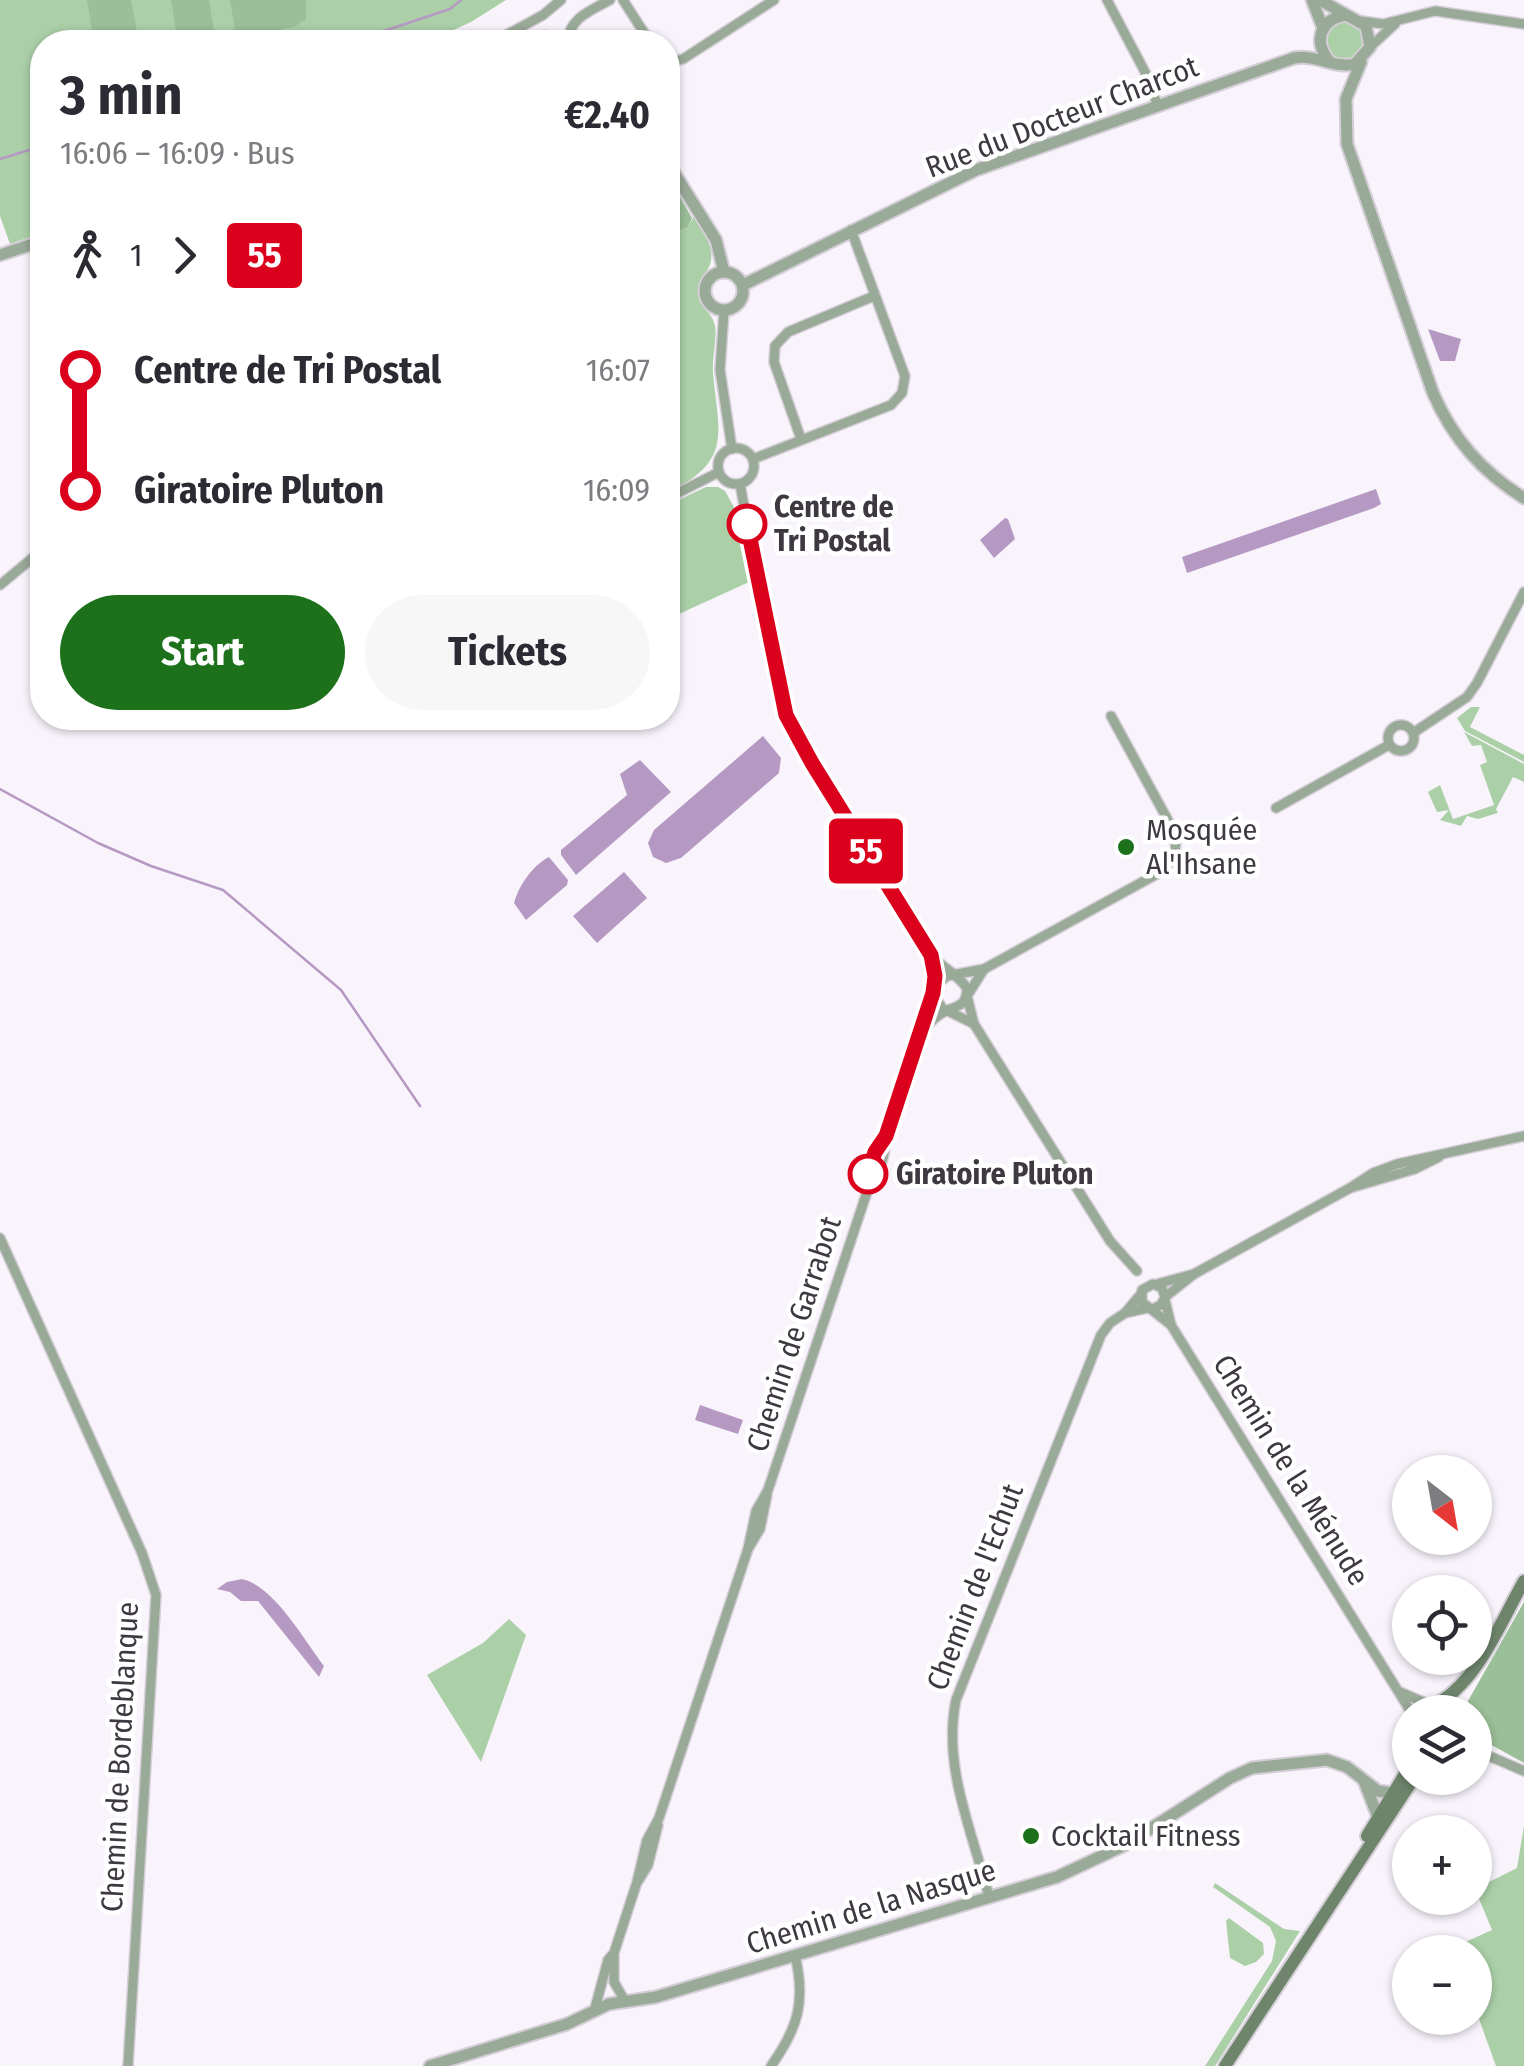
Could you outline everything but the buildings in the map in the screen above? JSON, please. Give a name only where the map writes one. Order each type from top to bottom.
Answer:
[{"type":"main road","points":[[1492,1637],[1524,1581]]},
{"type":"main road","points":[[1444,1695],[1469,1675]]},
{"type":"main road","points":[[1335,1894],[1338,1881],[1392,1793]]},
{"type":"main road","points":[[1224,2066],[1403,1795]]},
{"type":"street","points":[[516,30],[561,0]]},
{"type":"street","points":[[572,30],[580,16],[610,0]]},
{"type":"street","points":[[623,0],[642,30]]},
{"type":"street","points":[[680,60],[774,0]]},
{"type":"street","points":[[1107,0],[1145,72],[1158,106]]},
{"type":"street","points":[[1312,0],[1322,30],[1320,49],[1331,62],[1346,99]]},
{"type":"street","points":[[1320,0],[1345,15],[1378,24],[1435,11],[1524,24]]},
{"type":"street","points":[[1322,30],[1330,20],[1345,15]]},
{"type":"street","points":[[1360,21],[1369,32],[1370,47]]},
{"type":"street","points":[[1397,22],[1370,47],[1346,99],[1344,122],[1350,157],[1440,410],[1474,458],[1524,498]]},
{"type":"street","name":"Rue du Docteur Charcot","points":[[1294,58],[1322,30]]},
{"type":"street","name":"Rue du Docteur Charcot","points":[[743,285],[976,170],[1294,58],[1306,56],[1331,62]]},
{"type":"street","points":[[1331,62],[1347,66],[1362,60]]},
{"type":"street","points":[[680,182],[716,240],[724,272]]},
{"type":"street","points":[[753,459],[891,405],[902,392],[905,376],[850,230]]},
{"type":"street","points":[[0,256],[30,245]]},
{"type":"street","points":[[724,272],[732,273],[743,285],[740,303],[724,311],[709,303],[705,287],[709,279],[724,272]]},
{"type":"street","points":[[802,439],[774,362],[777,342],[788,332],[874,296]]},
{"type":"street","points":[[724,311],[720,370],[732,448]]},
{"type":"street","points":[[732,448],[742,449],[753,459],[752,474],[740,484],[730,483],[719,472],[719,460],[732,448]]},
{"type":"street","points":[[680,492],[719,472]]},
{"type":"street","points":[[740,484],[777,681],[786,715],[799,742],[931,955],[965,983],[974,1024],[1105,1234],[1138,1271],[1162,1288],[1165,1298]]},
{"type":"street","points":[[0,584],[30,560]]},
{"type":"street","points":[[1413,732],[1467,697],[1524,592]]},
{"type":"street","points":[[934,990],[942,978],[984,969],[1157,874],[1174,858],[1176,835],[1111,716]]},
{"type":"street","points":[[1394,726],[1407,726],[1413,732],[1413,744],[1407,750],[1395,751],[1389,746],[1387,737],[1394,726]]},
{"type":"street","points":[[1276,808],[1389,746]]},
{"type":"street","points":[[931,955],[938,1004],[974,1024]]},
{"type":"street","points":[[920,1032],[948,1010],[960,1007],[984,969]]},
{"type":"street","name":"Chemin de Garrabot","points":[[624,2001],[614,1982],[614,1953],[647,1840],[659,1818],[748,1549],[766,1513],[767,1492],[867,1192],[875,1152],[886,1136],[934,990]]},
{"type":"street","points":[[1125,1313],[1151,1308],[1194,1274],[1384,1168],[1524,1136]]},
{"type":"street","name":"Chemin de Bordeblanque","points":[[0,1238],[146,1562],[156,1595],[128,2066]]},
{"type":"street","points":[[1138,1271],[1142,1302],[1151,1308]]},
{"type":"street","points":[[1141,1292],[1155,1284],[1194,1274]]},
{"type":"street","name":"Chemin de l'Echut","points":[[989,1897],[954,1772],[951,1734],[956,1700],[1101,1335],[1141,1292]]},
{"type":"street","name":"Chemin de la Ménude","points":[[1165,1298],[1171,1325]]},
{"type":"street","name":"Chemin de la Ménude","points":[[1151,1308],[1171,1325],[1402,1695]]},
{"type":"street","points":[[1400,1692],[1406,1695]]},
{"type":"street","points":[[1492,1756],[1524,1771]]},
{"type":"street","name":"Chemin de la Nasque","points":[[430,2066],[567,2024],[595,2008],[656,1997],[1057,1877],[1106,1855],[1252,1768],[1327,1760],[1348,1767],[1378,1791],[1392,1793]]},
{"type":"street","points":[[1364,1781],[1378,1817]]},
{"type":"street","name":"Chemin de Garrabot","points":[[595,2008],[608,1960],[614,1953]]},
{"type":"street","points":[[771,2066],[797,2022],[800,1993],[796,1955]]},
{"type":"green space","points":[[0,0],[506,0],[453,30],[30,30],[30,237],[10,244],[0,216]]},
{"type":"green space","points":[[87,0],[131,0],[137,30],[92,30]]},
{"type":"green space","points":[[171,0],[209,0],[214,30],[176,30]]},
{"type":"green space","points":[[230,0],[306,0],[306,19],[294,27],[235,30]]},
{"type":"green space","points":[[1344,21],[1358,27],[1364,41],[1358,55],[1344,61],[1330,55],[1324,41],[1330,27]]},
{"type":"green space","points":[[680,197],[692,218],[688,227],[680,231]]},
{"type":"green space","points":[[694,216],[711,250],[710,265],[698,293],[715,326],[713,366],[718,428],[713,456],[704,469],[680,486],[680,231],[688,227]]},
{"type":"green space","points":[[706,487],[725,491],[734,507],[749,582],[680,614],[680,499]]},
{"type":"green space","points":[[1471,707],[1480,707],[1470,727],[1524,755],[1524,762],[1465,731],[1457,718]]},
{"type":"green space","points":[[1464,732],[1524,764],[1524,782],[1513,777],[1496,809],[1498,813],[1478,819],[1467,816],[1461,826],[1440,820],[1449,810],[1437,812],[1428,792],[1440,785],[1453,819],[1494,805],[1480,765],[1487,762],[1481,745],[1472,746]]},
{"type":"green space","points":[[1524,1602],[1524,1763],[1492,1745],[1492,1695],[1471,1695],[1483,1675],[1492,1675],[1492,1659]]},
{"type":"green space","points":[[509,1619],[526,1635],[481,1762],[427,1675],[483,1643]]},
{"type":"green space","points":[[1524,1826],[1524,2066],[1496,2066],[1485,2035],[1492,2035],[1492,1935],[1481,1935],[1492,1930],[1486,1915],[1492,1915],[1492,1880],[1517,1868]]},
{"type":"green space","points":[[1215,1883],[1284,1929],[1300,1931],[1215,2066],[1205,2066],[1272,1961],[1276,1941],[1270,1927],[1213,1887]]},
{"type":"green space","points":[[1229,1918],[1263,1943],[1264,1954],[1256,1962],[1245,1966],[1230,1958],[1226,1921]]},
{"type":"shaded area","points":[[1428,329],[1461,339],[1455,361],[1440,361]]},
{"type":"shaded area","points":[[1376,489],[1381,504],[1374,508],[1187,573],[1182,557]]},
{"type":"shaded area","points":[[1005,518],[1015,539],[994,558],[980,540]]},
{"type":"shaded area","points":[[763,736],[781,758],[779,773],[681,858],[666,863],[653,857],[648,843],[654,830]]},
{"type":"shaded area","points":[[640,760],[671,792],[576,875],[561,850],[627,795],[620,774]]},
{"type":"shaded area","points":[[549,857],[568,880],[567,885],[526,920],[514,903],[516,896],[532,871]]},
{"type":"shaded area","points":[[624,872],[647,898],[597,943],[573,916]]},
{"type":"shaded area","points":[[700,1405],[743,1420],[738,1434],[695,1420]]},
{"type":"shaded area","points":[[242,1579],[266,1592],[287,1615],[324,1666],[319,1677],[258,1601],[241,1601],[230,1592],[217,1589]]},
{"type":"waterway","points":[[387,30],[450,9],[461,0]]},
{"type":"waterway","points":[[0,159],[30,150]]},
{"type":"waterway","points":[[0,789],[98,843],[223,890],[341,990],[420,1106]]},
{"type":"bus line","name":"55","points":[[747,524],[786,715],[931,955],[935,976],[933,993],[886,1136],[875,1152],[868,1174]]},
{"type":"place","name":"Centre de Tri Postal","points":[[747,524]]},
{"type":"place","name":"Mosquée Al'Ihsane","points":[[1126,847]]},
{"type":"place","name":"Giratoire Pluton","points":[[868,1174]]},
{"type":"place","name":"Cocktail Fitness","points":[[1031,1836]]}]
